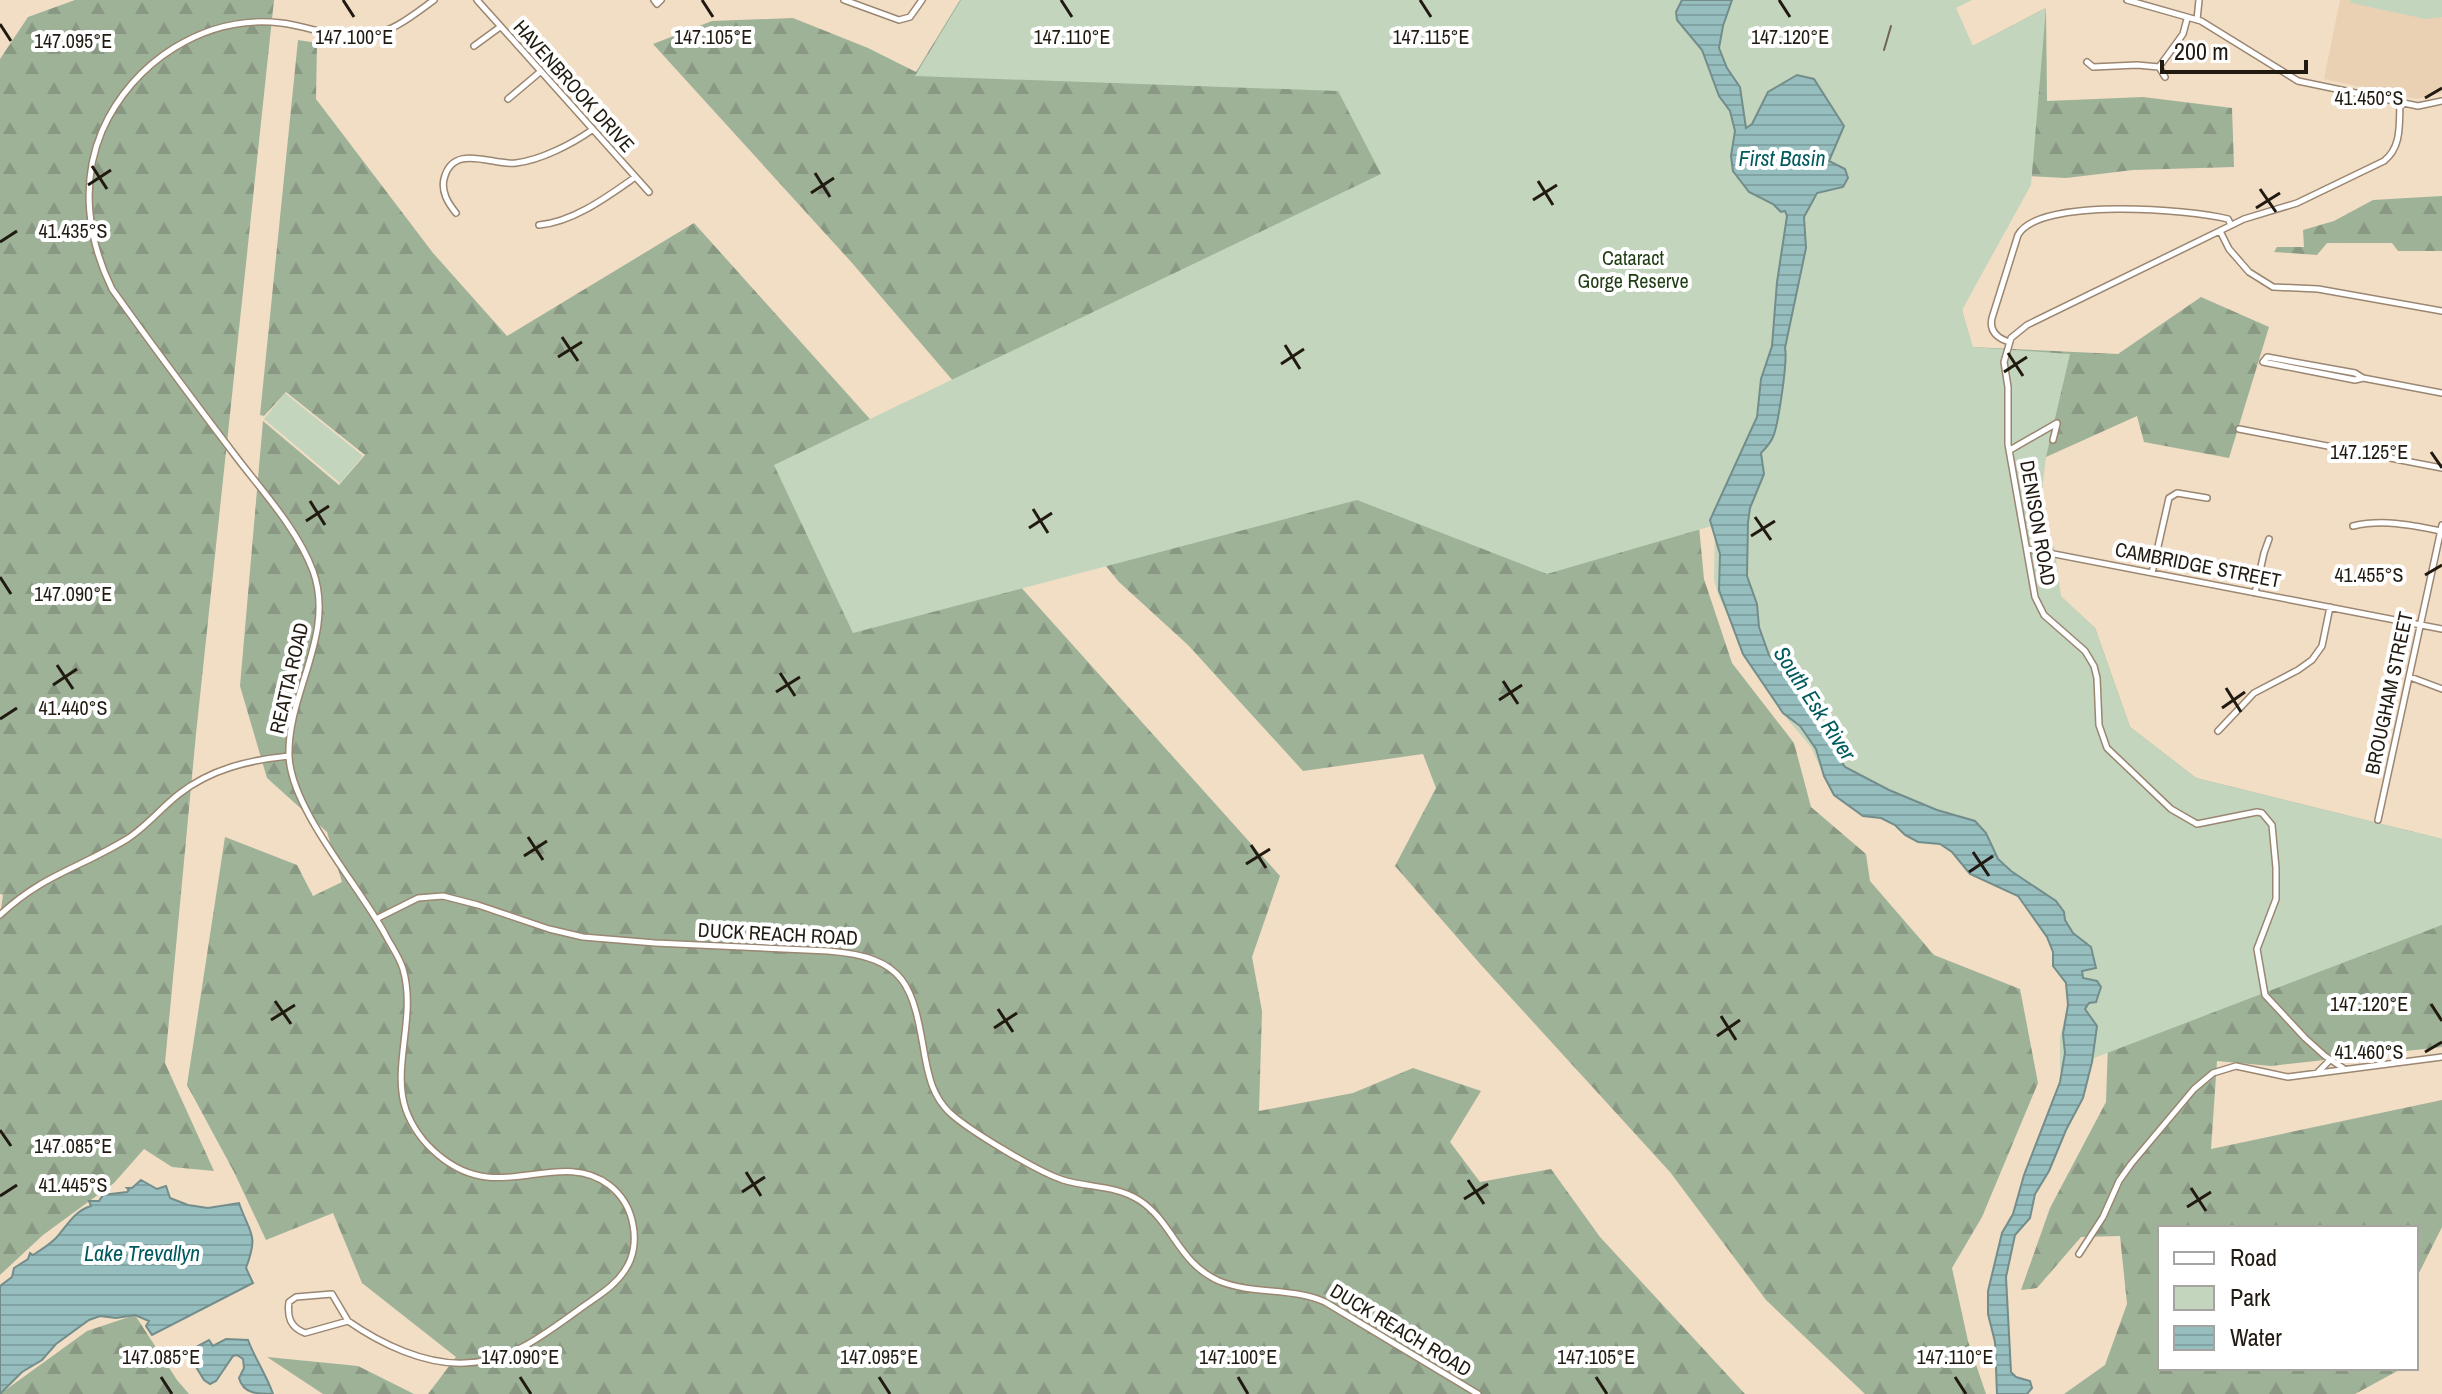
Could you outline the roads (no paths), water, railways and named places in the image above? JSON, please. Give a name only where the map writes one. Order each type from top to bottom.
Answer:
[{"type":"street","name":"REATTA ROAD","points":[[348,1321],[305,1333],[290,1322],[287,1313],[289,1302],[296,1297],[332,1294],[348,1321],[425,1359],[460,1363],[484,1361],[520,1349],[605,1291],[629,1265],[634,1242],[633,1224],[624,1201],[597,1177],[571,1171],[512,1178],[474,1175],[453,1165],[420,1135],[404,1105],[402,1083],[409,1007],[407,987],[397,955],[378,918],[306,811],[295,785],[289,756],[290,734],[320,617],[319,590],[312,568],[301,545],[112,289],[101,268],[94,243],[89,212],[91,167],[105,123],[122,95],[143,70],[188,39],[223,27],[271,22],[340,36],[367,36],[401,24],[434,0]]},
{"type":"street","name":"HAVENBROOK DRIVE","points":[[477,0],[649,192]]},
{"type":"street","points":[[654,0],[657,4],[661,0]]},
{"type":"street","points":[[846,0],[899,20],[910,17],[922,0]]},
{"type":"street","points":[[2127,0],[2197,20],[2298,81],[2400,103],[2425,105],[2442,101]]},
{"type":"street","points":[[2197,20],[2199,0]]},
{"type":"street","points":[[2159,67],[2183,34],[2187,19]]},
{"type":"street","points":[[474,46],[500,27]]},
{"type":"street","points":[[2087,62],[2090,69],[2137,65],[2159,67]]},
{"type":"street","points":[[2159,67],[2165,77]]},
{"type":"street","points":[[508,99],[540,72]]},
{"type":"street","points":[[2231,225],[2228,219],[2211,214],[2123,209],[2093,210],[2035,220],[2018,235],[1992,318],[1992,329],[1999,338],[2009,342],[2017,331],[2027,325],[2231,225],[2297,203],[2388,159],[2397,142],[2400,103]]},
{"type":"street","points":[[456,213],[447,200],[444,184],[447,172],[457,161],[478,157],[507,164],[519,163],[592,130]]},
{"type":"street","points":[[539,225],[549,224],[595,204],[634,178]]},
{"type":"street","points":[[2220,231],[2229,249],[2249,272],[2273,287],[2327,290],[2442,311]]},
{"type":"street","name":"DENISON ROAD","points":[[2009,342],[2004,362],[2008,387],[2006,426],[2038,607],[2085,651],[2094,666],[2100,733],[2112,753],[2171,809],[2193,822],[2207,824],[2257,812],[2262,813],[2272,825],[2277,892],[2257,949],[2262,985],[2271,1005],[2330,1060],[2343,1068]]},
{"type":"street","points":[[2363,378],[2355,380],[2263,362],[2267,357],[2442,393]]},
{"type":"street","points":[[2009,450],[2057,423],[2053,440]]},
{"type":"street","points":[[2239,429],[2442,468]]},
{"type":"street","points":[[2152,573],[2169,498],[2177,493],[2207,498]]},
{"type":"street","points":[[2353,526],[2367,522],[2441,528]]},
{"type":"street","name":"BROUGHAM STREET","points":[[2378,820],[2441,528]]},
{"type":"street","name":"CAMBRIDGE STREET","points":[[2025,534],[2033,545],[2043,550]]},
{"type":"street","points":[[2255,593],[2269,539]]},
{"type":"street","name":"CAMBRIDGE STREET","points":[[2028,549],[2442,629]]},
{"type":"street","points":[[2218,731],[2254,693],[2312,660],[2322,646],[2330,607]]},
{"type":"street","points":[[2410,677],[2442,689]]},
{"type":"street","points":[[0,915],[36,885],[130,837],[181,792],[203,779],[225,768],[256,759],[289,756]]},
{"type":"street","name":"DUCK REACH ROAD","points":[[378,918],[418,898],[443,896],[549,929],[594,938],[854,952],[879,960],[895,972],[911,998],[930,1083],[938,1099],[955,1117],[1053,1176],[1113,1189],[1137,1199],[1157,1217],[1187,1258],[1208,1275],[1238,1287],[1305,1295],[1325,1302],[1478,1394]]},
{"type":"street","points":[[2079,1254],[2103,1217],[2119,1181],[2185,1099],[2213,1073],[2236,1066],[2277,1076],[2442,1057]]},
{"type":"street","points":[[2317,1073],[2330,1060]]},
{"type":"water","name":"First Basin","points":[[1682,0],[1732,0],[1719,48],[1727,68],[1740,87],[1746,128],[1752,124],[1768,92],[1797,75],[1814,79],[1844,126],[1829,161],[1845,169],[1848,178],[1843,187],[1817,193],[1804,217],[1806,248],[1785,348],[1784,379],[1775,431],[1761,453],[1764,474],[1750,508],[1748,522],[1747,576],[1769,655],[1792,684],[1845,767],[1937,810],[1975,821],[1986,833],[1998,859],[2056,901],[2073,933],[2091,947],[2096,968],[2082,971],[2083,978],[2097,981],[2101,987],[2096,1002],[2089,1003],[2085,1009],[2097,1026],[2083,1098],[2035,1194],[2030,1218],[2015,1235],[2006,1277],[2011,1372],[2030,1381],[2032,1388],[2027,1394],[1997,1394],[1995,1342],[1988,1314],[1988,1291],[2002,1233],[2013,1214],[2024,1175],[2060,1082],[2068,1005],[2066,983],[2053,966],[2053,952],[2047,937],[2018,896],[1970,874],[1952,852],[1940,844],[1918,842],[1881,818],[1863,816],[1834,795],[1816,749],[1800,726],[1783,713],[1743,654],[1719,590],[1720,554],[1710,520],[1757,417],[1761,379],[1772,346],[1787,216],[1785,211],[1781,212],[1773,204],[1749,192],[1733,171],[1731,156],[1735,131],[1730,111],[1719,96],[1702,50],[1677,20],[1676,12]]},
{"type":"water","name":"Lake Trevallyn","points":[[141,1180],[157,1189],[166,1186],[170,1198],[188,1205],[208,1208],[239,1203],[252,1234],[252,1248],[246,1268],[253,1283],[152,1335],[146,1326],[149,1321],[135,1315],[116,1318],[100,1316],[89,1320],[56,1344],[42,1360],[22,1372],[0,1394],[0,1286],[12,1277],[14,1268],[28,1259],[30,1253],[33,1255],[48,1245],[75,1215],[91,1206],[89,1201],[99,1201],[103,1195],[127,1192],[127,1188],[132,1188]]},
{"type":"water","points":[[226,1339],[248,1340],[273,1394],[257,1393],[244,1387],[239,1378],[244,1368],[243,1359],[237,1355],[233,1356],[216,1381],[210,1384],[204,1380],[187,1352],[209,1340],[213,1346]]},
{"type":"railway","points":[[1884,50],[1891,26]]},
{"type":"park label","name":"Cataract Gorge Reserve","points":[[1633,270]]},
{"type":"water label","name":"South Esk River","points":[[1815,703]]}]
